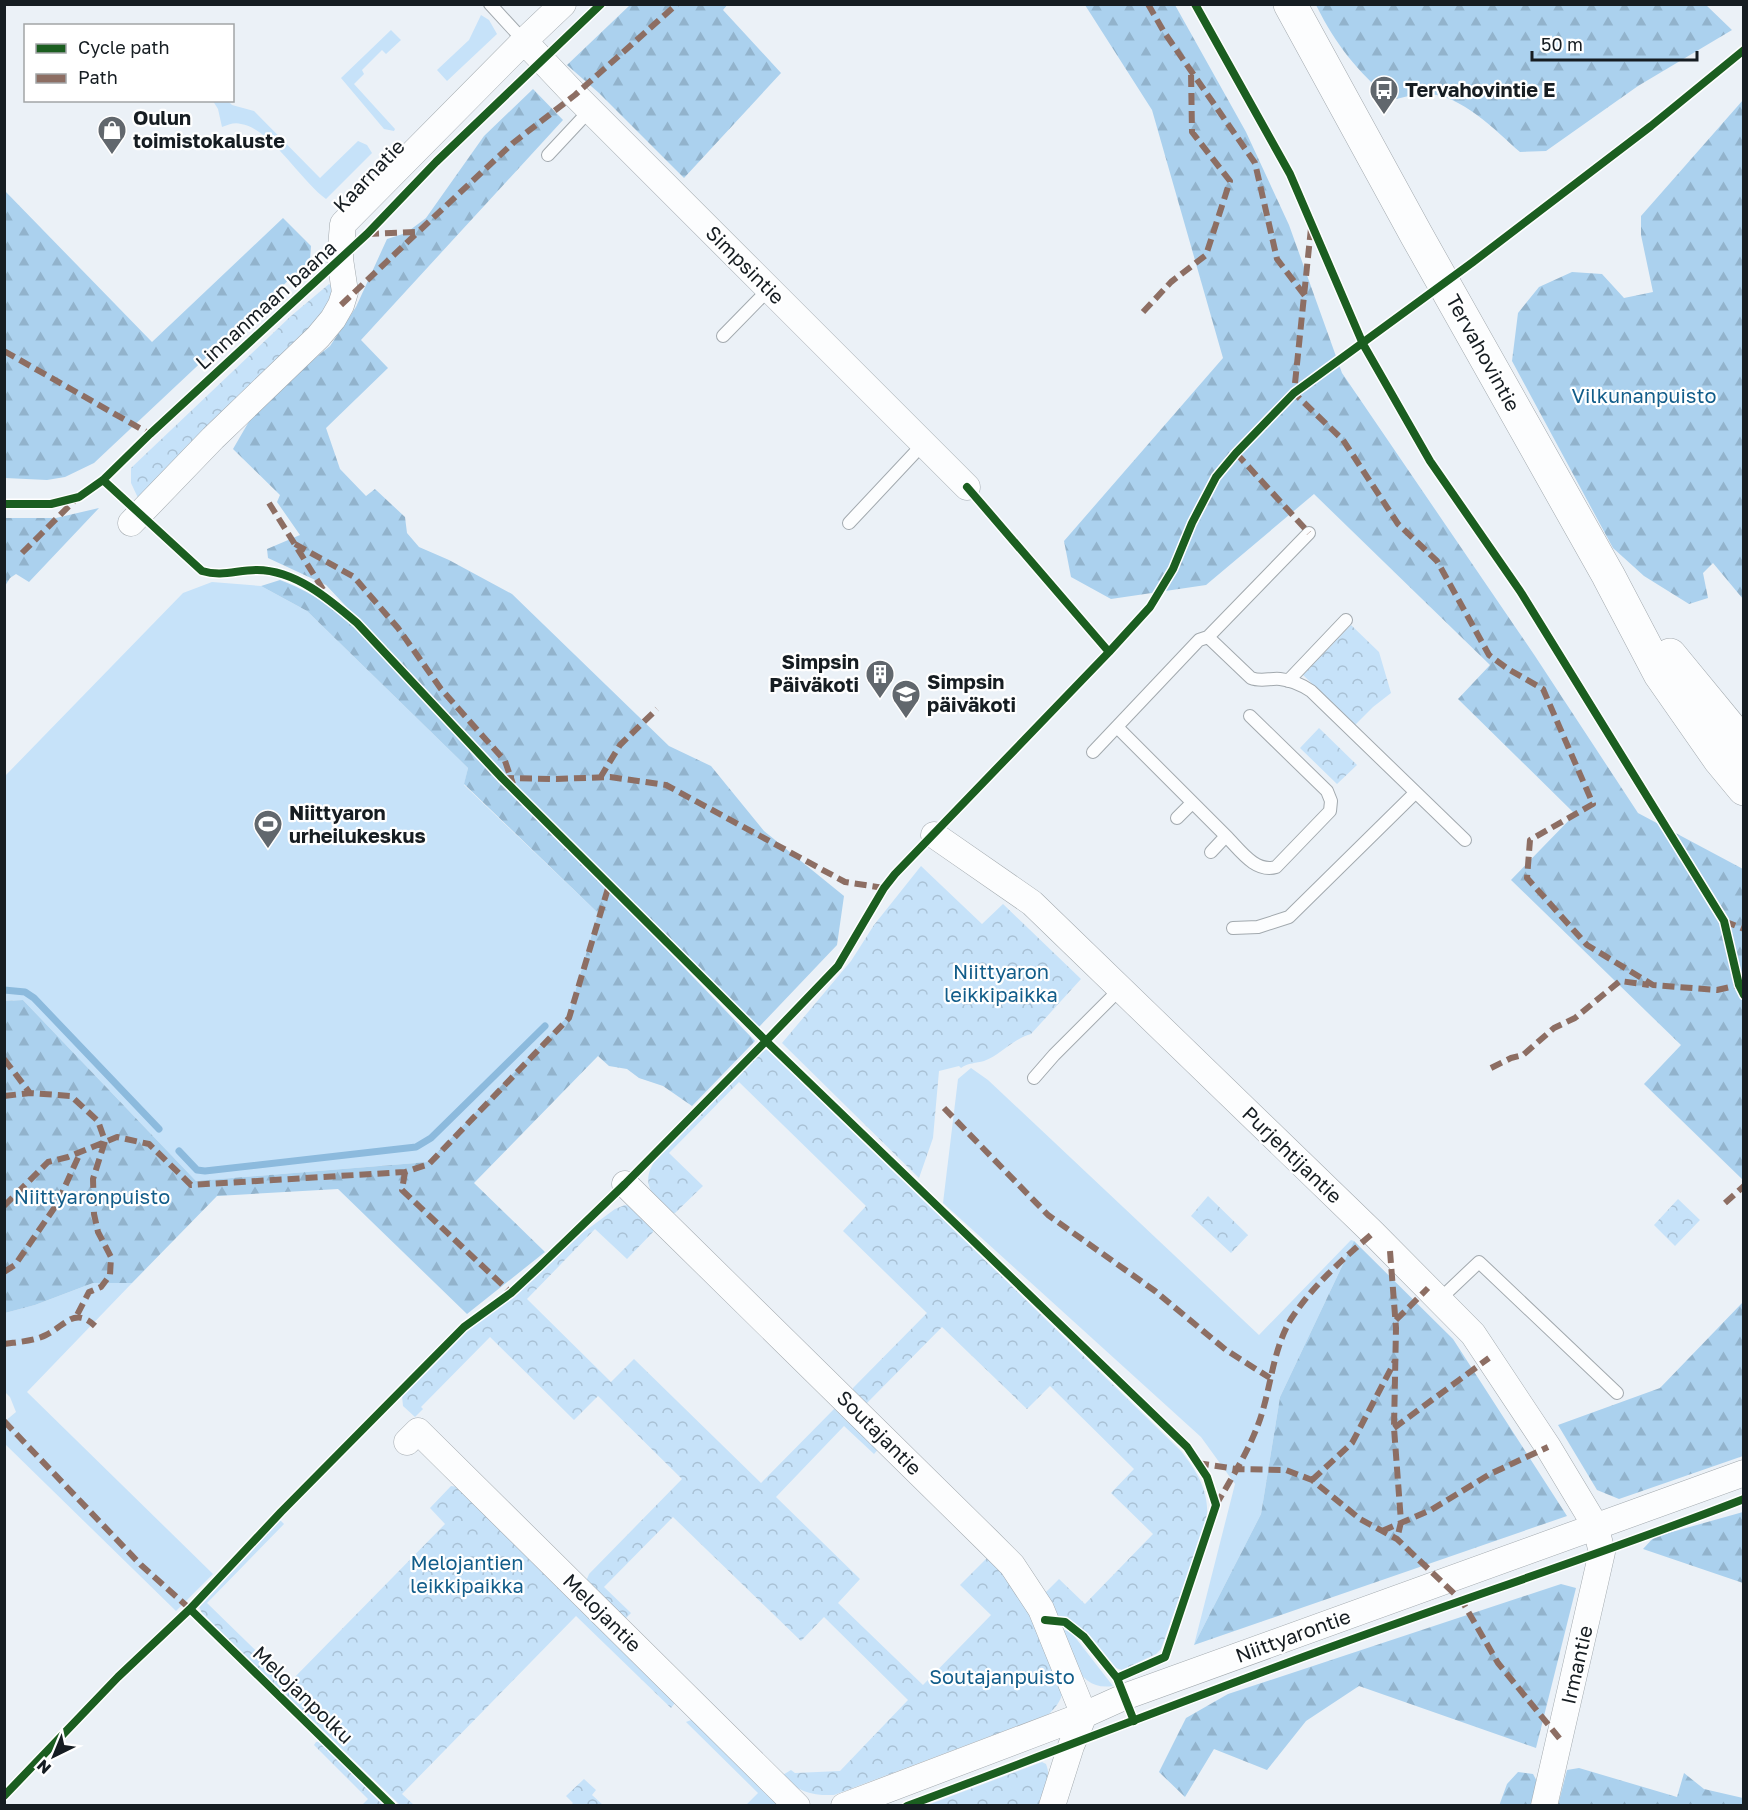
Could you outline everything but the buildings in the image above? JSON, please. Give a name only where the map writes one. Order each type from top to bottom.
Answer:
[{"type":"main road","name":"Tervahovintie","points":[[1290,4],[1608,576],[1659,674],[1743,789]]},
{"type":"main road","name":"Tervahovintie","points":[[1608,576],[1743,745]]},
{"type":"street","name":"Kaarnatie","points":[[131,523],[213,438],[318,337],[333,319],[345,292],[340,259],[343,225],[563,4]]},
{"type":"street","name":"Simpsintie","points":[[524,41],[967,487]]},
{"type":"street","name":"Purjehtijantie","points":[[934,835],[1032,903],[1356,1217],[1473,1334],[1551,1451],[1595,1525]]},
{"type":"street","name":"Soutajantie","points":[[625,1184],[1012,1565],[1041,1609],[1084,1715]]},
{"type":"street","name":"Melojantie","points":[[407,1442],[418,1431],[797,1806]]},
{"type":"street","name":"Niittyarontie","points":[[844,1806],[1084,1715],[1124,1697],[1743,1473]]},
{"type":"street","name":"Irmantie","points":[[1544,1806],[1602,1552],[1595,1525]]},
{"type":"street","points":[[1052,1806],[1071,1746],[1084,1715]]},
{"type":"lane","points":[[490,4],[524,41]]},
{"type":"lane","points":[[548,155],[590,110]]},
{"type":"lane","points":[[723,336],[768,288]]},
{"type":"lane","points":[[849,523],[924,444]]},
{"type":"lane","points":[[1093,752],[1199,640],[1208,637],[1309,532]]},
{"type":"lane","points":[[1288,681],[1346,620]]},
{"type":"lane","points":[[1208,637],[1251,678],[1280,679],[1300,684],[1311,691],[1465,840]]},
{"type":"lane","points":[[1117,727],[1259,868],[1268,869],[1276,867],[1330,811],[1331,801],[1327,790],[1250,717]]},
{"type":"lane","points":[[1233,928],[1258,927],[1289,917],[1415,793]]},
{"type":"lane","points":[[1177,818],[1192,803]]},
{"type":"lane","points":[[1211,852],[1226,836]]},
{"type":"lane","points":[[1034,1078],[1120,988]]},
{"type":"lane","points":[[1439,1300],[1479,1262],[1617,1393]]},
{"type":"green space","points":[[728,4],[723,10],[781,73],[684,178],[599,93],[567,65],[630,5]]},
{"type":"green space","points":[[1085,5],[1175,5],[1246,132],[1289,225],[1342,373],[1535,656],[1638,813],[1743,869],[1743,1180],[1644,1084],[1681,1045],[1511,880],[1575,814],[1458,699],[1490,665],[1314,494],[1206,585],[1111,599],[1071,577],[1064,541],[1223,358],[1152,110]]},
{"type":"green space","points":[[1316,5],[1706,5],[1732,30],[1638,86],[1546,151],[1520,152],[1488,123],[1450,99],[1424,94],[1391,100],[1348,57],[1331,33]]},
{"type":"green space","points":[[481,15],[489,20],[497,34],[447,81],[437,70],[469,40]]},
{"type":"green space","points":[[391,30],[401,40],[386,54],[382,50],[362,70],[364,74],[354,84],[395,129],[394,131],[384,129],[341,78]]},
{"type":"green space","points":[[533,89],[563,120],[361,340],[388,368],[326,428],[340,469],[366,496],[375,489],[405,517],[407,533],[419,547],[449,560],[512,594],[669,746],[711,766],[764,831],[844,896],[837,945],[759,1027],[499,769],[326,585],[268,558],[267,549],[300,535],[277,502],[280,495],[233,449],[251,418],[271,394],[330,346],[356,307],[387,239],[406,233],[426,218],[484,136]]},
{"type":"green space","name":"Vilkunanpuisto","points":[[1743,100],[1743,599],[1713,563],[1703,573],[1708,598],[1689,604],[1644,576],[1613,548],[1512,361],[1518,313],[1539,287],[1572,272],[1602,274],[1624,298],[1653,292],[1641,235],[1641,216]]},
{"type":"green space","points":[[214,102],[229,102],[232,105],[254,111],[320,178],[358,141],[367,145],[372,153],[326,199],[263,135],[238,123],[222,127],[218,109]]},
{"type":"green space","points":[[5,191],[152,342],[283,218],[311,246],[310,260],[94,463],[65,477],[47,480],[5,478]]},
{"type":"green space","points":[[329,284],[334,288],[328,314],[138,498],[131,483],[131,468],[291,316]]},
{"type":"green space","points":[[99,508],[29,582],[16,574],[5,586],[5,518],[56,518]]},
{"type":"green space","name":"Niittyaronpuisto","points":[[280,580],[319,599],[353,626],[755,1041],[692,1106],[663,1086],[639,1078],[627,1069],[609,1066],[598,1056],[474,1183],[545,1252],[467,1314],[338,1189],[217,1196],[132,1283],[93,1283],[35,1305],[5,1313],[5,1001],[23,1000],[196,1181],[428,1162],[568,1016],[598,913],[464,784],[468,768],[307,611],[261,586]]},
{"type":"green space","name":"Niittyaron urheilukeskus","points":[[212,582],[261,586],[307,611],[468,768],[464,785],[598,913],[568,1016],[428,1162],[196,1181],[23,1000],[5,1001],[5,776],[183,593]]},
{"type":"green space","points":[[1351,625],[1379,652],[1391,693],[1355,725],[1303,675]]},
{"type":"green space","points":[[1319,728],[1357,765],[1337,784],[1300,748]]},
{"type":"green space","name":"Niittyaron leikkipaikka","points":[[921,866],[982,924],[1003,904],[1081,979],[1031,1034],[984,1061],[961,1068],[959,1066],[939,1071],[933,1138],[919,1178],[782,1043],[851,961],[874,925]]},
{"type":"green space","points":[[768,1049],[1181,1451],[1193,1467],[1204,1491],[1207,1519],[1161,1649],[1156,1654],[1122,1670],[1115,1668],[1104,1659],[1082,1630],[1054,1614],[1044,1594],[1059,1579],[1085,1604],[1153,1534],[1111,1493],[1134,1469],[1050,1386],[1027,1409],[942,1327],[867,1403],[863,1403],[853,1392],[853,1388],[927,1313],[843,1231],[866,1206],[739,1082],[669,1153],[703,1186],[675,1213],[670,1213],[652,1193],[649,1187],[649,1173],[658,1156],[759,1052]]},
{"type":"green space","points":[[971,1068],[988,1080],[1259,1335],[1351,1240],[1354,1241],[1280,1397],[1261,1514],[1194,1645],[1235,1484],[1201,1437],[943,1203],[958,1079]]},
{"type":"green space","points":[[1208,1196],[1248,1235],[1231,1253],[1191,1216]]},
{"type":"green space","points":[[1678,1199],[1700,1220],[1675,1246],[1654,1225]]},
{"type":"green space","name":"Soutajanpuisto","points":[[625,1205],[635,1207],[655,1226],[653,1232],[627,1259],[595,1229],[527,1299],[611,1382],[634,1359],[761,1483],[836,1407],[881,1446],[874,1454],[844,1426],[776,1497],[860,1579],[838,1603],[923,1685],[991,1615],[960,1585],[988,1557],[1024,1598],[1063,1688],[1059,1702],[1049,1714],[834,1795],[819,1795],[799,1789],[781,1776],[791,1770],[795,1773],[840,1771],[908,1700],[824,1617],[801,1641],[673,1517],[604,1587],[631,1613],[623,1621],[585,1584],[589,1574],[682,1479],[598,1396],[574,1420],[490,1337],[421,1407],[423,1409],[415,1417],[403,1406],[402,1396],[464,1330],[542,1271],[581,1234],[615,1209]]},
{"type":"green space","points":[[1354,1241],[1453,1339],[1567,1516],[1194,1645],[1261,1514],[1280,1397]]},
{"type":"green space","points":[[93,1283],[132,1283],[27,1392],[213,1574],[176,1611],[5,1444],[4,1422],[16,1412],[10,1397],[5,1392],[5,1313],[35,1305]]},
{"type":"green space","points":[[1743,1302],[1743,1456],[1619,1499],[1597,1490],[1558,1425],[1660,1388]]},
{"type":"green space","name":"Melojantien leikkipaikka","points":[[451,1486],[458,1487],[675,1703],[671,1708],[576,1616],[402,1794],[414,1805],[400,1805],[203,1615],[198,1605],[280,1520],[284,1524],[207,1603],[289,1683],[445,1524],[430,1508]]},
{"type":"green space","points":[[1743,1512],[1743,1583],[1643,1549],[1654,1537]]},
{"type":"green space","points":[[1561,1584],[1576,1588],[1536,1748],[1359,1686],[1306,1721],[1267,1770],[1214,1749],[1185,1797],[1159,1772],[1186,1718],[1228,1694]]},
{"type":"green space","points":[[1058,1628],[1071,1632],[1113,1686],[1091,1683],[1083,1677],[1071,1659]]},
{"type":"green space","points":[[691,1720],[701,1722],[781,1805],[746,1805],[758,1793],[686,1722]]},
{"type":"green space","points":[[322,1741],[387,1805],[362,1805],[368,1799],[314,1745]]},
{"type":"green space","points":[[1042,1762],[1048,1769],[1048,1780],[1040,1805],[925,1806]]},
{"type":"green space","points":[[1579,1768],[1677,1797],[1684,1773],[1704,1789],[1743,1798],[1743,1805],[1558,1805],[1567,1770]]},
{"type":"green space","points":[[1518,1772],[1533,1774],[1540,1787],[1535,1805],[1499,1806],[1507,1784]]},
{"type":"green space","points":[[584,1779],[596,1790],[592,1795],[603,1805],[571,1805],[573,1803],[566,1796]]},
{"type":"waterway","points":[[4,990],[25,992],[34,998],[159,1129]]},
{"type":"waterway","points":[[179,1151],[197,1170],[205,1171],[416,1147],[431,1138],[545,1026]]},
{"type":"marked path","points":[[367,234],[418,232],[513,143],[575,95],[677,4]]},
{"type":"marked path","points":[[1148,4],[1164,32],[1255,163],[1277,259],[1305,296]]},
{"type":"marked path","points":[[1143,312],[1171,282],[1206,255],[1230,181],[1192,132],[1191,71]]},
{"type":"marked path","points":[[1311,228],[1294,393],[1343,440],[1398,524],[1437,561],[1489,655],[1543,689],[1593,804],[1530,840],[1527,878],[1587,945],[1653,985],[1717,990],[1739,985]]},
{"type":"marked path","points":[[341,305],[418,232]]},
{"type":"marked path","points":[[4,351],[150,434]]},
{"type":"marked path","points":[[1236,453],[1309,533]]},
{"type":"marked path","points":[[22,553],[76,499]]},
{"type":"marked path","points":[[269,503],[324,591]]},
{"type":"marked path","points":[[295,544],[354,577],[398,628],[441,689],[505,761],[513,784]]},
{"type":"marked path","points":[[600,778],[620,745],[657,709]]},
{"type":"marked path","points":[[502,778],[610,777],[666,785],[845,882],[884,888]]},
{"type":"marked path","points":[[4,1206],[48,1162],[68,1157],[117,1137],[149,1144],[191,1185],[405,1172],[429,1164],[569,1018],[609,885]]},
{"type":"marked path","points":[[1724,921],[1744,929]]},
{"type":"marked path","points":[[1491,1068],[1523,1055],[1554,1028],[1575,1018],[1620,981],[1649,985]]},
{"type":"marked path","points":[[4,1059],[30,1093]]},
{"type":"marked path","points":[[4,1096],[30,1093],[71,1096],[98,1121],[105,1141],[93,1179],[94,1214],[98,1232],[111,1257],[110,1275],[101,1287],[89,1292],[76,1317]]},
{"type":"marked path","points":[[944,1108],[1048,1215],[1155,1291],[1226,1350],[1270,1378]]},
{"type":"marked path","points":[[4,1272],[15,1265],[57,1204],[81,1151]]},
{"type":"marked path","points":[[405,1172],[402,1190],[511,1293]]},
{"type":"marked path","points":[[1725,1203],[1744,1186]]},
{"type":"marked path","points":[[1216,1505],[1255,1432],[1278,1351],[1291,1319],[1319,1284],[1373,1233]]},
{"type":"marked path","points":[[1390,1251],[1396,1328],[1394,1428],[1401,1522],[1397,1539]]},
{"type":"marked path","points":[[1396,1320],[1428,1288]]},
{"type":"marked path","points":[[4,1344],[42,1337],[75,1318],[88,1320],[95,1326]]},
{"type":"marked path","points":[[1394,1428],[1489,1358]]},
{"type":"marked path","points":[[1312,1480],[1352,1443],[1395,1361]]},
{"type":"marked path","points":[[4,1421],[141,1565],[190,1609]]},
{"type":"marked path","points":[[1382,1531],[1431,1510],[1490,1474],[1548,1447]]},
{"type":"marked path","points":[[1197,1463],[1236,1469],[1286,1470],[1312,1480],[1360,1519],[1397,1539],[1462,1601],[1498,1663],[1560,1739]]},
{"type":"cycle path","name":"Linnanmaan baana","points":[[4,504],[51,504],[79,497],[103,480],[367,234],[436,162],[601,4]]},
{"type":"cycle path","points":[[1195,4],[1290,174],[1363,344],[1430,461],[1520,591],[1724,921],[1739,985],[1744,995]]},
{"type":"cycle path","points":[[4,1796],[118,1677],[190,1609],[281,1512],[464,1327],[511,1293],[625,1184],[838,966],[884,888],[895,874],[1150,607],[1173,569],[1192,523],[1216,477],[1294,393],[1473,262],[1651,126],[1744,50]]},
{"type":"cycle path","points":[[103,480],[202,571],[223,573],[257,570],[285,575],[311,588],[357,623],[502,778],[766,1041],[1187,1447],[1207,1477],[1216,1505],[1165,1657],[1117,1678],[1134,1721]]},
{"type":"cycle path","points":[[967,487],[1109,652]]},
{"type":"cycle path","points":[[907,1806],[1285,1664],[1744,1499]]},
{"type":"cycle path","name":"Melojanpolku","points":[[190,1609],[392,1806]]},
{"type":"cycle path","points":[[1045,1620],[1065,1622],[1084,1637],[1117,1678]]},
{"type":"place","name":"Tervahovintie E","points":[[1384,116]]},
{"type":"place","name":"Oulun toimistokaluste","points":[[112,156]]},
{"type":"place","name":"Simpsin Päiväkoti","points":[[880,700]]},
{"type":"place","name":"Simpsin päiväkoti","points":[[906,720]]},
{"type":"place","name":"Niittyaron urheilukeskus","points":[[268,850]]}]
